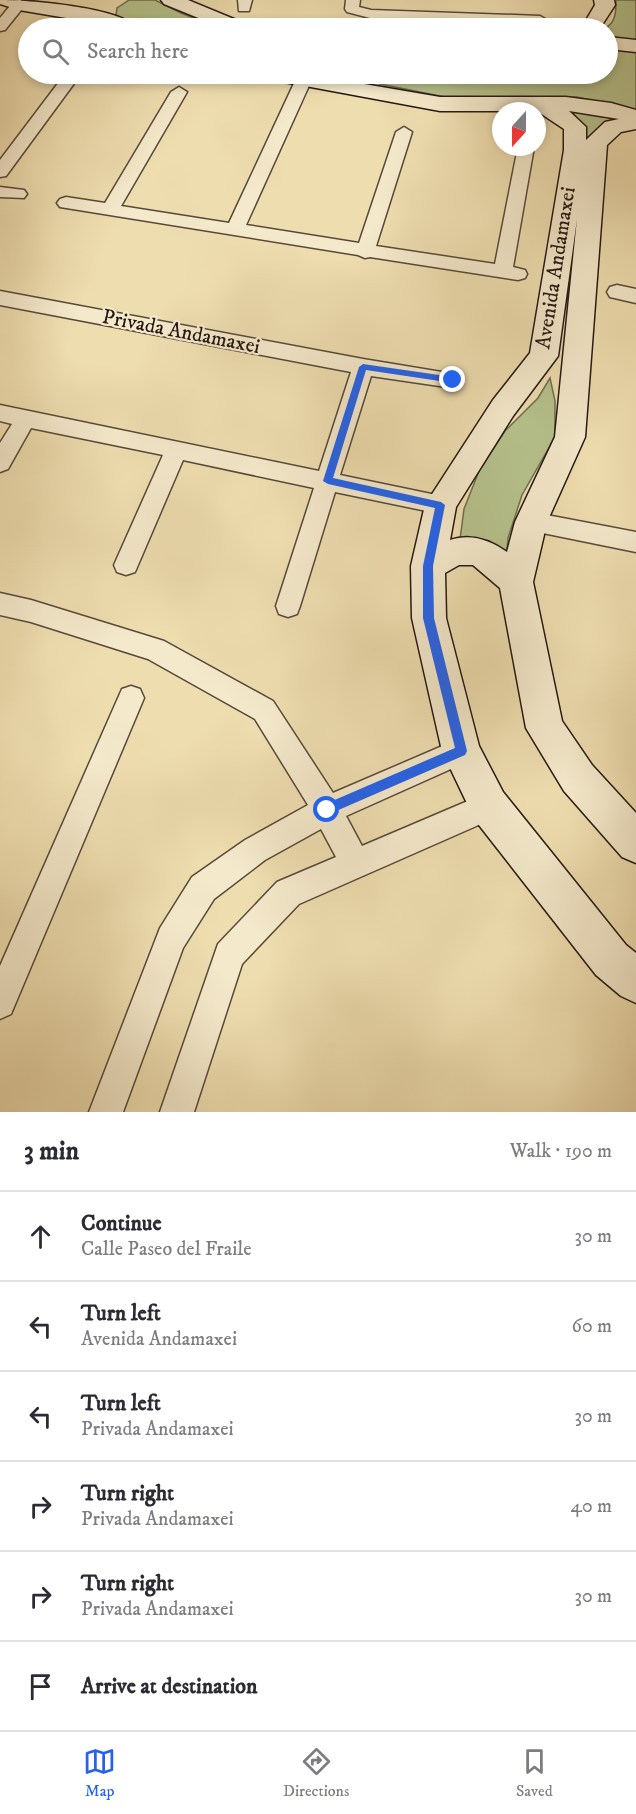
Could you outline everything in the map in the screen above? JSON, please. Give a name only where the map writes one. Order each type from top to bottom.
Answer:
[{"type":"street","points":[[63,0],[89,0]]},
{"type":"street","points":[[171,0],[215,18]]},
{"type":"street","points":[[353,0],[352,9],[370,14],[483,18]]},
{"type":"street","points":[[597,18],[605,5],[604,0]]},
{"type":"street","points":[[8,12],[111,10],[118,18]]},
{"type":"street","points":[[618,44],[636,46]]},
{"type":"street","points":[[0,172],[65,84]]},
{"type":"street","points":[[235,230],[306,84]]},
{"type":"street","points":[[334,84],[440,104],[492,104]]},
{"type":"street","points":[[359,88],[368,84]]},
{"type":"street","points":[[109,211],[179,92]]},
{"type":"street","points":[[546,104],[566,104],[611,110],[636,117]]},
{"type":"street","name":"Avenida Andamaxei","points":[[546,108],[564,117],[575,128],[575,150],[544,356],[503,408],[441,505],[428,566],[429,618],[461,751],[489,806],[628,967]]},
{"type":"street","name":"Avenida Andamaxei","points":[[636,122],[613,128],[596,143],[570,437],[531,522],[516,582],[545,729],[578,778],[636,843]]},
{"type":"street","points":[[365,252],[404,132]]},
{"type":"street","points":[[66,203],[365,252],[510,273],[525,156]]},
{"type":"street","name":"Privada Andamaxei","points":[[0,298],[363,367],[453,380]]},
{"type":"street","points":[[544,356],[578,362]]},
{"type":"street","points":[[288,606],[363,367]]},
{"type":"street","points":[[0,413],[441,505]]},
{"type":"street","points":[[0,463],[26,418]]},
{"type":"street","points":[[126,566],[176,450]]},
{"type":"street","points":[[531,522],[636,542]]},
{"type":"street","points":[[428,566],[451,551],[474,550],[495,560],[516,582]]},
{"type":"street","points":[[0,604],[31,611],[155,649],[264,710],[327,810],[356,863]]},
{"type":"street","points":[[0,1003],[131,698]]},
{"type":"street","points":[[106,1112],[171,939],[203,888],[255,850],[327,810],[461,751]]},
{"type":"street","points":[[177,1112],[228,955],[288,893],[489,806]]},
{"type":"green space","points":[[129,0],[155,0],[193,18],[120,18],[116,15],[117,8]]},
{"type":"green space","points":[[616,0],[636,0],[636,40],[618,38],[618,18],[614,18]]},
{"type":"green space","points":[[618,49],[636,52],[636,110],[577,97],[450,98],[380,84],[618,84]]},
{"type":"green space","points":[[565,109],[610,116],[621,120],[587,141],[581,122]]},
{"type":"green space","points":[[550,378],[555,401],[555,437],[522,495],[508,538],[506,564],[459,547],[464,509],[479,471],[505,431],[538,398]]},
{"type":"route","points":[[327,810],[461,751],[429,618],[428,566],[441,505],[328,481],[363,367],[453,380]]}]
